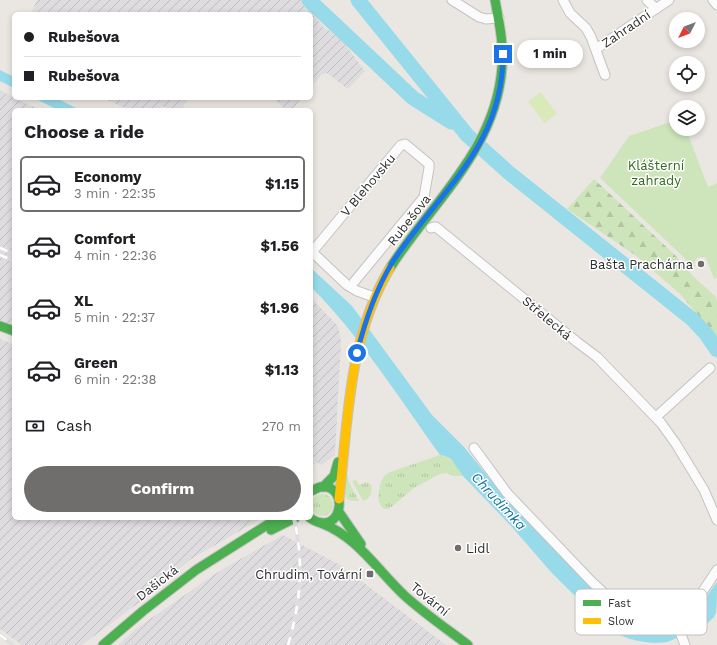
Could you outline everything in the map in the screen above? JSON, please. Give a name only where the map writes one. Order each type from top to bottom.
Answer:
[{"type":"street","points":[[452,0],[479,18],[486,20],[496,18]]},
{"type":"street","points":[[488,0],[496,18]]},
{"type":"street","points":[[495,0],[496,18]]},
{"type":"street","points":[[563,0],[570,13],[588,32],[605,75]]},
{"type":"street","name":"Zahradní","points":[[647,0],[656,9]]},
{"type":"street","name":"Zahradní","points":[[596,49],[669,0]]},
{"type":"street","points":[[713,0],[717,5]]},
{"type":"street","name":"Rubešova","points":[[322,487],[332,478],[337,468],[345,388],[363,317],[385,263],[414,228],[465,161],[484,127],[495,84],[496,18]]},
{"type":"street","name":"V Blehovsku","points":[[313,249],[400,145],[405,144],[429,164],[425,196],[354,282]]},
{"type":"street","name":"Střelecká","points":[[431,228],[436,227],[580,345],[597,357],[656,418],[676,444],[704,490],[717,520]]},
{"type":"street","name":"V Blehovsku","points":[[313,253],[347,286],[371,296]]},
{"type":"street","points":[[0,326],[12,330]]},
{"type":"street","name":"Rubešova","points":[[339,512],[339,499],[355,350]]},
{"type":"street","points":[[656,418],[710,368]]},
{"type":"street","points":[[474,448],[507,493],[600,589]]},
{"type":"street","points":[[313,482],[322,487],[333,490],[339,499]]},
{"type":"street","points":[[313,490],[322,487]]},
{"type":"street","points":[[313,520],[327,523],[339,512]]},
{"type":"street","name":"Tovární","points":[[339,512],[379,569]]},
{"type":"street","name":"Dašická","points":[[103,645],[164,594],[196,570],[275,520]]},
{"type":"street","name":"Dašická","points":[[232,548],[291,520]]},
{"type":"street","name":"Tovární","points":[[313,520],[330,526],[342,534],[356,546],[410,601],[468,645]]},
{"type":"street","points":[[704,589],[717,570]]},
{"type":"shaded area","points":[[37,0],[302,0],[312,12],[32,12]]},
{"type":"shaded area","points":[[313,14],[325,29],[331,31],[343,42],[365,71],[348,89],[327,73],[321,75],[313,85]]},
{"type":"shaded area","points":[[0,90],[12,97],[12,100],[18,100],[36,108],[12,108],[12,328],[0,323]]},
{"type":"shaded area","points":[[108,100],[188,100],[182,108],[167,108],[162,106],[160,108],[126,108]]},
{"type":"shaded area","points":[[275,100],[300,100],[293,108],[284,108]]},
{"type":"shaded area","points":[[313,300],[338,326],[341,342],[335,455],[322,465],[316,462],[315,465],[313,464]]},
{"type":"shaded area","points":[[0,339],[12,344],[12,520],[259,520],[191,559],[141,601],[82,645],[22,645],[0,629]]},
{"type":"shaded area","points":[[283,535],[340,565],[446,645],[118,645],[137,628],[221,570]]},
{"type":"green space","points":[[541,92],[557,114],[544,123],[528,101]]},
{"type":"green space","name":"Klášterní zahrady","points":[[669,122],[669,136],[689,136],[708,187],[717,183],[717,278],[714,279],[706,258],[697,258],[694,263],[695,268],[600,178],[629,136]]},
{"type":"green space","points":[[594,179],[675,255],[693,276],[716,297],[717,337],[680,294],[635,255],[567,209]]},
{"type":"green space","points":[[440,455],[451,460],[463,476],[454,476],[447,473],[440,474],[414,488],[389,509],[384,509],[381,506],[378,497],[381,482],[385,475]]},
{"type":"green space","points":[[347,473],[349,482],[359,501],[349,500],[344,496]]},
{"type":"green space","points":[[356,480],[359,485],[368,482],[371,485],[372,490],[370,495],[363,501],[352,481]]},
{"type":"green space","points":[[318,494],[326,494],[333,501],[333,509],[326,516],[318,516],[313,512],[313,498]]},
{"type":"water","points":[[0,70],[12,76],[12,87],[0,81]]},
{"type":"water","points":[[38,100],[60,100],[76,108],[54,108]]},
{"type":"water","name":"Chrudimka","points":[[313,270],[352,306],[432,415],[464,447],[504,496],[594,589],[575,589],[575,596],[550,571],[512,527],[463,476],[451,459],[440,455],[363,347],[313,289]]},
{"type":"water","points":[[717,582],[716,613],[707,623],[707,596]]},
{"type":"water","points":[[620,635],[684,635],[667,642],[659,643],[642,642]]},
{"type":"waterway","points":[[309,0],[413,98],[451,122]]},
{"type":"waterway","points":[[358,0],[467,135],[508,172],[692,319],[706,334],[717,350]]},
{"type":"railway","points":[[0,248],[12,253]]},
{"type":"railway","points":[[0,255],[12,260]]},
{"type":"railway","points":[[288,645],[296,613],[300,582],[299,551],[294,520]]},
{"type":"railway","points":[[0,635],[13,645]]},
{"type":"traffic: fast","points":[[390,268],[460,174],[475,150],[488,124],[497,97],[502,67],[502,41],[495,0]]},
{"type":"traffic: fast","points":[[0,326],[12,330]]},
{"type":"traffic: fast","points":[[323,487],[334,476],[338,462]]},
{"type":"traffic: fast","points":[[313,490],[320,487],[330,488],[336,493],[339,501],[339,509],[335,517],[329,522],[321,523],[313,519]]},
{"type":"traffic: fast","points":[[339,512],[361,544]]},
{"type":"traffic: fast","points":[[103,645],[143,611],[196,570],[275,520]]},
{"type":"traffic: fast","points":[[271,530],[291,520]]},
{"type":"traffic: fast","points":[[321,523],[334,529],[357,546],[405,596],[468,645]]},
{"type":"traffic: slow","points":[[339,499],[348,410],[358,351],[376,295],[390,268]]},
{"type":"place","name":"Bašta Prachárna","points":[[701,264]]},
{"type":"place","name":"Lidl","points":[[458,548]]},
{"type":"place","name":"Chrudim, Tovární","points":[[370,574]]},
{"type":"route","points":[[357,353],[366,320],[377,290],[383,279],[402,250],[453,186],[472,158],[492,119],[502,84],[503,54]]}]
